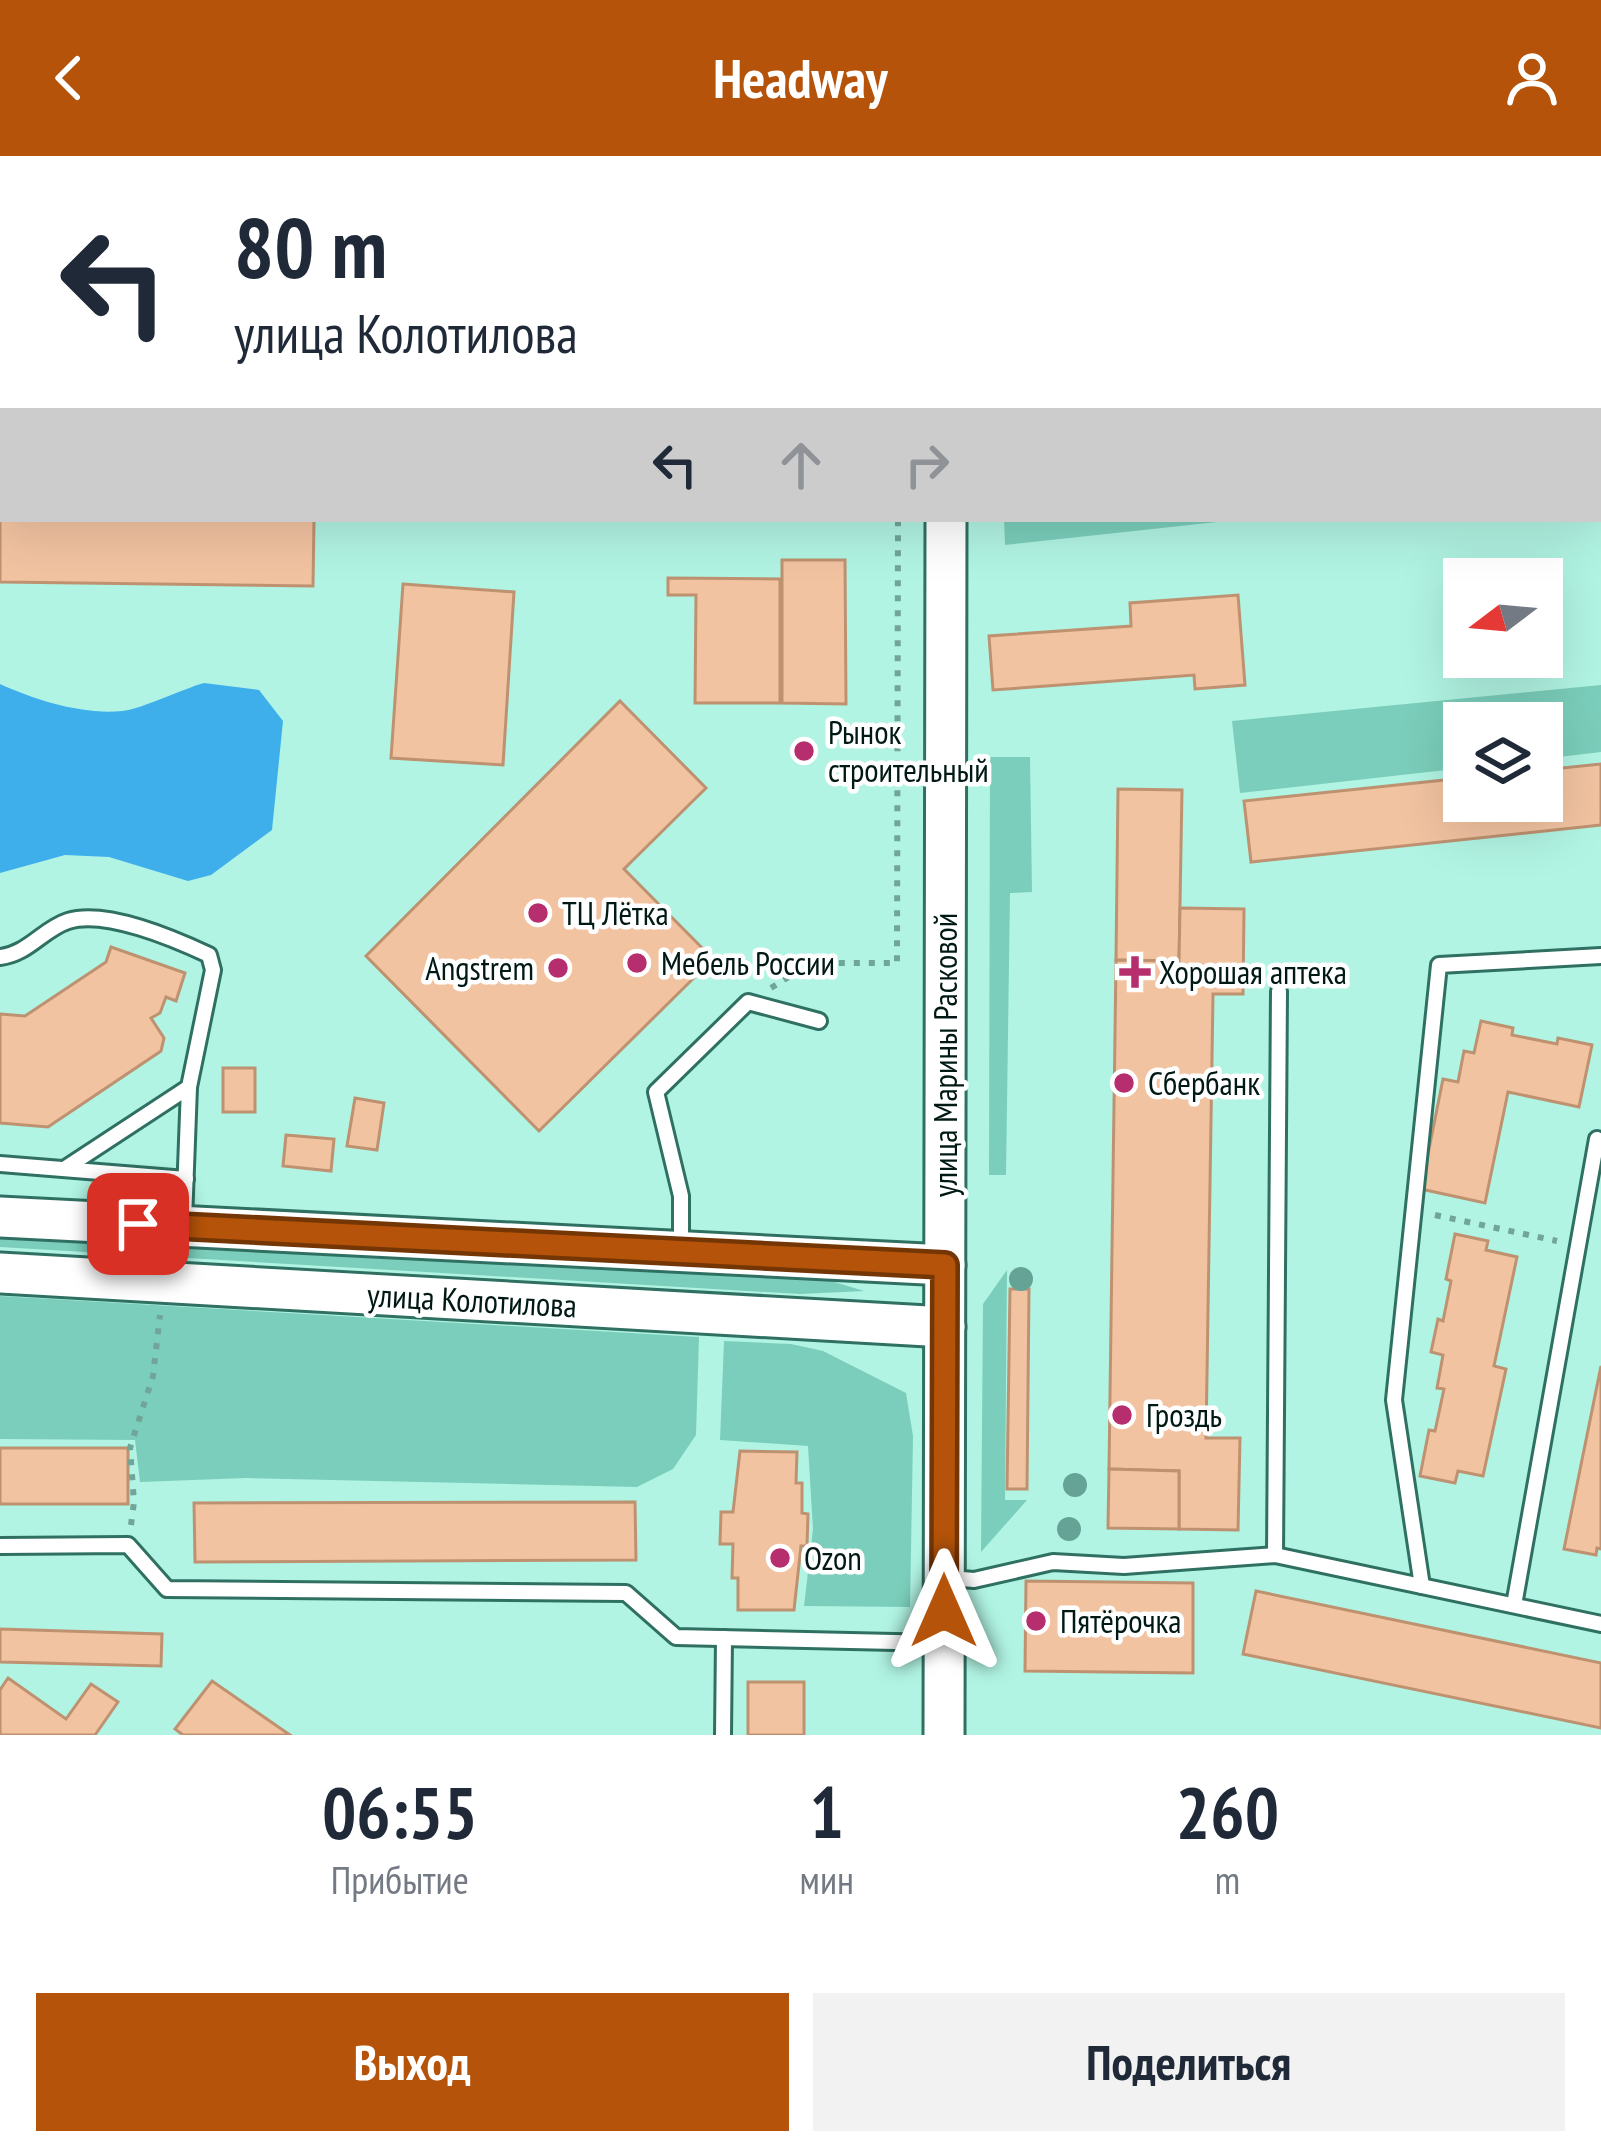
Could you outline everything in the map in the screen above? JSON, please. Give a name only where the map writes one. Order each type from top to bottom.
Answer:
[{"type":"main road","name":"улица Марины Расковой","points":[[944,1735],[946,522]]},
{"type":"main road","name":"улица Колотилова","points":[[0,1217],[945,1265]]},
{"type":"main road","name":"улица Колотилова","points":[[0,1274],[945,1327]]},
{"type":"lane","points":[[0,957],[27,949],[69,921],[114,920],[208,955],[213,970],[189,1088],[184,1226]]},
{"type":"lane","points":[[1422,1586],[1394,1400],[1439,965],[1601,956]]},
{"type":"lane","points":[[1275,1555],[1279,991]]},
{"type":"lane","points":[[681,1252],[681,1196],[656,1092],[748,1002],[819,1022]]},
{"type":"lane","points":[[64,1169],[189,1088]]},
{"type":"lane","points":[[1514,1605],[1597,1139]]},
{"type":"lane","points":[[0,1163],[186,1179]]},
{"type":"lane","points":[[0,1546],[128,1545],[167,1589],[626,1593],[676,1637],[944,1644]]},
{"type":"lane","points":[[944,1578],[974,1580],[1054,1562],[1124,1566],[1275,1555],[1601,1624]]},
{"type":"lane","points":[[723,1735],[724,1638]]},
{"type":"path","points":[[748,1002],[811,963],[897,963],[898,522]]},
{"type":"path","points":[[1414,1210],[1579,1246]]},
{"type":"path","points":[[128,1545],[134,1502],[130,1448],[152,1376],[161,1299]]},
{"type":"green space","points":[[1004,522],[1217,522],[1005,545]]},
{"type":"green space","points":[[1601,685],[1601,752],[1563,757],[1563,702],[1443,702],[1443,770],[1240,793],[1232,721]]},
{"type":"green space","points":[[990,757],[1030,757],[1032,892],[1010,893],[1006,1175],[989,1175]]},
{"type":"green space","points":[[0,1229],[805,1273],[864,1291],[800,1294],[0,1247]]},
{"type":"green space","points":[[1007,1270],[1005,1500],[1027,1500],[981,1552],[983,1304]]},
{"type":"green space","points":[[0,1296],[699,1337],[696,1435],[673,1469],[637,1487],[246,1478],[140,1482],[135,1440],[0,1439]]},
{"type":"green space","points":[[724,1341],[791,1344],[823,1351],[906,1393],[913,1436],[910,1607],[804,1606],[813,1529],[808,1446],[720,1440]]},
{"type":"water","points":[[204,683],[259,690],[283,721],[272,830],[211,875],[188,881],[109,857],[65,855],[0,873],[0,684],[60,705],[107,712],[140,707]]},
{"type":"building","points":[[0,522],[314,522],[313,586],[0,582]]},
{"type":"building","points":[[782,560],[845,560],[846,704],[782,703]]},
{"type":"building","points":[[668,578],[780,579],[780,703],[695,703],[696,595],[668,595]]},
{"type":"building","points":[[403,584],[514,592],[503,765],[391,758]]},
{"type":"building","points":[[1238,595],[1245,685],[1195,689],[1194,675],[993,690],[989,636],[1131,626],[1130,603]]},
{"type":"building","name":"ТЦ Лётка","points":[[620,701],[706,788],[624,869],[713,959],[539,1131],[366,956]]},
{"type":"building","points":[[1601,764],[1601,825],[1251,862],[1244,801],[1443,780],[1443,822],[1563,822],[1563,768]]},
{"type":"building","points":[[1118,789],[1182,790],[1179,961],[1116,960]]},
{"type":"building","points":[[1180,908],[1244,909],[1243,994],[1213,994],[1206,1438],[1240,1438],[1238,1530],[1179,1529],[1179,1471],[1109,1469],[1116,960],[1179,961]]},
{"type":"building","points":[[111,947],[185,973],[176,1001],[166,997],[160,1013],[151,1018],[164,1038],[161,1051],[48,1127],[0,1123],[0,1014],[25,1016],[106,962]]},
{"type":"building","points":[[1481,1021],[1513,1028],[1512,1035],[1592,1045],[1579,1107],[1508,1092],[1485,1203],[1421,1189],[1443,1079],[1458,1082],[1464,1051],[1474,1053]]},
{"type":"building","points":[[223,1068],[255,1068],[255,1112],[223,1112]]},
{"type":"building","points":[[355,1098],[384,1103],[377,1150],[347,1146]]},
{"type":"building","points":[[286,1135],[334,1139],[331,1171],[283,1166]]},
{"type":"building","points":[[1455,1234],[1488,1241],[1486,1250],[1517,1257],[1494,1366],[1506,1369],[1483,1476],[1458,1471],[1455,1483],[1420,1476],[1444,1389],[1437,1388],[1443,1355],[1431,1352],[1438,1319],[1443,1321]]},
{"type":"building","points":[[1010,1289],[1029,1289],[1027,1489],[1007,1489]]},
{"type":"building","points":[[1601,1366],[1601,1549],[1597,1548],[1596,1555],[1564,1549]]},
{"type":"building","points":[[0,1448],[128,1448],[128,1504],[0,1504]]},
{"type":"building","points":[[740,1451],[797,1452],[796,1483],[802,1483],[802,1513],[808,1514],[807,1546],[801,1546],[794,1610],[738,1610],[733,1544],[720,1544],[721,1512],[733,1512]]},
{"type":"building","points":[[1109,1469],[1179,1471],[1179,1529],[1108,1528]]},
{"type":"building","points":[[635,1502],[636,1560],[195,1562],[194,1503]]},
{"type":"building","points":[[1026,1581],[1193,1583],[1193,1673],[1025,1671]]},
{"type":"building","points":[[1256,1591],[1601,1663],[1601,1728],[1243,1654]]},
{"type":"building","points":[[0,1629],[162,1634],[161,1666],[0,1662]]},
{"type":"building","points":[[8,1678],[66,1719],[91,1684],[118,1702],[95,1735],[0,1735],[0,1690]]},
{"type":"building","points":[[212,1681],[290,1735],[183,1735],[175,1729]]},
{"type":"building","points":[[748,1682],[804,1682],[804,1735],[748,1735]]},
{"type":"place","name":"Рынок строительный","points":[[804,751]]},
{"type":"place","name":"ТЦ Лётка","points":[[538,913]]},
{"type":"place","name":"Мебель России","points":[[637,963]]},
{"type":"place","name":"Angstrem","points":[[558,968]]},
{"type":"place","name":"Хорошая аптека","points":[[1135,972]]},
{"type":"place","name":"Сбербанк","points":[[1124,1083]]},
{"type":"place","name":"Гроздь","points":[[1122,1415]]},
{"type":"place","name":"Ozon","points":[[780,1558]]},
{"type":"place","name":"Пятёрочка","points":[[1036,1621]]},
{"type":"route","points":[[138,1224],[945,1265],[944,1611]]}]
